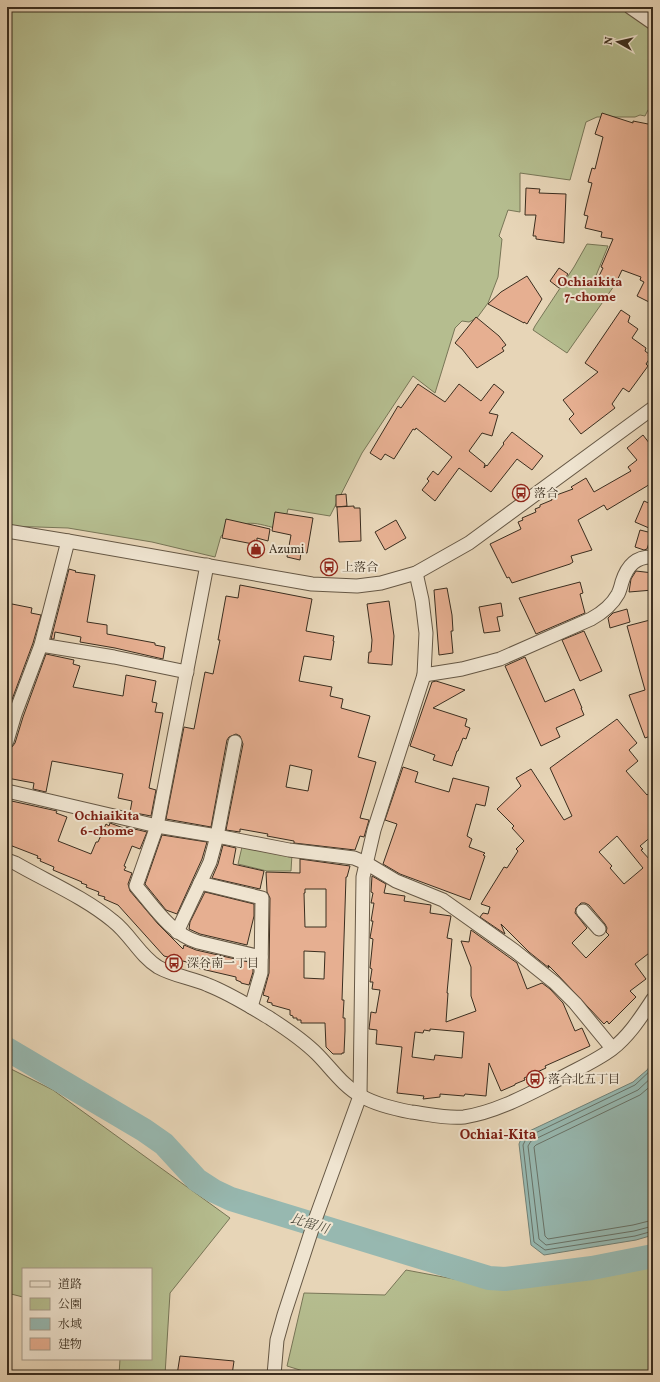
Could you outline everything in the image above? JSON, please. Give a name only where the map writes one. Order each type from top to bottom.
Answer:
[{"type":"street","points":[[630,7],[653,23]]},
{"type":"street","points":[[7,531],[312,584],[357,586],[381,583],[416,573],[469,543],[653,408]]},
{"type":"street","points":[[7,741],[15,714],[41,645],[68,541]]},
{"type":"street","points":[[424,675],[462,669],[500,659],[591,619],[601,613],[620,592],[626,570],[632,563],[641,558],[653,557]]},
{"type":"street","points":[[207,565],[157,826],[136,886],[177,932],[189,939],[261,957]]},
{"type":"street","points":[[274,1375],[278,1336],[315,1220],[360,1096],[362,883],[378,817],[424,675],[426,633],[422,600],[416,573]]},
{"type":"street","points":[[41,645],[114,657],[187,672]]},
{"type":"street","points":[[177,932],[210,862],[217,836],[235,742]]},
{"type":"street","points":[[7,791],[157,826],[290,850],[354,858],[366,863],[396,881],[443,900],[515,951],[555,983],[575,1003],[612,1048]]},
{"type":"street","points":[[7,860],[94,906],[115,922],[156,966],[168,972],[207,984],[229,994],[297,1036],[360,1096],[405,1110],[449,1117],[464,1117],[481,1113],[509,1103],[598,1058],[612,1048],[629,1033],[653,999]]},
{"type":"street","points":[[200,883],[262,898],[261,973],[251,1007]]},
{"type":"street","points":[[583,910],[599,929]]},
{"type":"green space","points":[[7,7],[619,7],[653,31],[653,108],[648,110],[645,116],[597,117],[586,122],[570,180],[520,173],[520,212],[508,210],[499,236],[502,239],[498,277],[488,303],[477,318],[469,322],[462,321],[455,328],[435,393],[413,376],[362,453],[330,516],[288,509],[283,530],[251,523],[238,526],[221,536],[215,557],[152,542],[68,528],[7,526]]},
{"type":"green space","points":[[587,244],[608,246],[595,278],[614,286],[567,353],[533,330],[574,267]]},
{"type":"green space","points":[[242,847],[292,854],[291,871],[267,871],[238,864]]},
{"type":"green space","points":[[7,1067],[53,1090],[230,1218],[170,1293],[165,1375],[119,1375],[120,1360],[152,1360],[152,1268],[22,1268],[22,1297],[7,1293]]},
{"type":"green space","points":[[653,1263],[653,1354],[651,1356],[650,1375],[316,1375],[287,1366],[304,1293],[385,1295],[406,1270],[507,1289]]},
{"type":"water","points":[[653,1062],[653,1235],[636,1240],[544,1255],[531,1245],[519,1144],[523,1134],[633,1082],[647,1070]]},
{"type":"building","points":[[602,113],[633,123],[633,121],[653,125],[653,304],[637,296],[644,282],[640,280],[641,277],[622,270],[615,285],[599,276],[603,268],[601,267],[613,239],[601,237],[602,232],[585,228],[588,216],[584,215],[592,183],[588,182],[592,168],[595,169],[603,137],[595,134]]},
{"type":"building","points":[[526,188],[540,189],[539,193],[566,194],[564,243],[536,239],[536,236],[533,236],[536,215],[525,215]]},
{"type":"building","points":[[559,268],[568,274],[559,288],[550,281]]},
{"type":"building","points":[[527,276],[542,299],[527,324],[488,304],[501,292]]},
{"type":"building","points":[[621,310],[630,316],[628,322],[638,329],[632,338],[646,348],[645,351],[649,354],[648,355],[650,358],[646,364],[648,366],[629,392],[623,388],[612,404],[615,408],[581,434],[569,419],[574,414],[563,400],[598,372],[585,363]]},
{"type":"building","points":[[476,317],[499,336],[506,345],[502,348],[504,351],[477,368],[462,349],[455,343]]},
{"type":"building","points":[[418,384],[445,402],[459,384],[481,401],[494,384],[504,392],[489,413],[498,415],[492,436],[482,433],[469,451],[485,464],[484,468],[512,432],[543,456],[532,470],[517,459],[491,492],[459,468],[435,501],[422,490],[429,481],[427,479],[433,471],[438,475],[452,457],[416,428],[415,430],[413,429],[394,459],[385,454],[381,460],[370,453],[398,406],[401,408]]},
{"type":"building","points":[[643,435],[653,448],[653,481],[607,510],[604,505],[578,520],[592,550],[571,556],[573,562],[570,564],[512,583],[509,577],[507,578],[490,544],[521,529],[518,522],[523,520],[522,518],[536,512],[535,509],[540,507],[540,505],[552,500],[551,497],[573,489],[571,487],[586,478],[594,492],[631,471],[628,467],[637,460],[627,448]]},
{"type":"building","points":[[346,494],[347,506],[336,507],[336,495]]},
{"type":"building","points":[[644,501],[653,505],[653,518],[649,528],[635,522]]},
{"type":"building","points":[[354,506],[354,508],[360,508],[361,541],[339,542],[337,507]]},
{"type":"building","points":[[275,512],[313,518],[307,553],[301,552],[300,560],[287,557],[291,535],[272,531]]},
{"type":"building","points":[[226,519],[270,529],[268,541],[257,538],[257,541],[254,540],[253,544],[222,538]]},
{"type":"building","points":[[396,520],[406,538],[385,550],[375,532]]},
{"type":"building","points":[[640,530],[652,533],[647,549],[644,550],[635,547]]},
{"type":"building","points":[[69,569],[76,571],[75,572],[95,575],[87,622],[107,625],[107,634],[155,643],[155,645],[165,647],[163,659],[80,642],[81,637],[55,632],[54,639],[51,639]]},
{"type":"building","points":[[636,571],[653,573],[653,590],[629,592],[631,579]]},
{"type":"building","points":[[580,582],[583,593],[580,594],[585,613],[536,634],[519,598]]},
{"type":"building","points":[[240,585],[312,599],[306,631],[334,636],[331,660],[304,656],[299,681],[332,687],[330,696],[343,699],[341,708],[370,716],[358,757],[376,762],[360,818],[369,820],[364,837],[360,836],[355,850],[294,843],[294,841],[267,836],[268,834],[240,829],[240,832],[226,830],[243,744],[240,736],[236,734],[229,737],[227,740],[211,827],[166,819],[184,727],[194,729],[205,672],[213,674],[220,640],[218,640],[226,596],[238,598]],"holes":[[[290,765],[312,770],[308,791],[286,787]]]},
{"type":"building","points":[[447,588],[452,615],[453,631],[451,631],[453,653],[439,655],[434,590]]},
{"type":"building","points":[[389,601],[394,636],[392,665],[368,663],[372,640],[367,604]]},
{"type":"building","points":[[7,603],[32,608],[31,613],[41,615],[33,643],[7,713]]},
{"type":"building","points":[[501,603],[503,616],[497,617],[500,631],[484,633],[479,607]]},
{"type":"building","points":[[627,609],[630,622],[610,628],[608,618],[613,613]]},
{"type":"building","points":[[650,620],[653,629],[653,643],[651,643],[653,653],[653,735],[645,738],[629,695],[645,690],[627,626]]},
{"type":"building","points":[[584,631],[602,671],[580,681],[562,640]]},
{"type":"building","points":[[46,654],[74,660],[73,664],[80,666],[73,687],[123,696],[126,675],[156,681],[152,702],[157,703],[155,712],[163,713],[149,788],[156,790],[151,816],[130,812],[132,801],[118,798],[123,774],[52,761],[46,792],[33,789],[34,783],[7,778],[7,749],[12,747],[15,743]]},
{"type":"building","points":[[525,657],[545,702],[574,689],[584,715],[556,728],[560,737],[541,746],[505,666]]},
{"type":"building","points":[[436,681],[465,690],[433,708],[467,719],[465,726],[470,728],[466,739],[463,738],[452,766],[433,760],[435,755],[410,746],[432,682]]},
{"type":"building","points":[[617,719],[637,743],[629,750],[638,761],[626,771],[647,795],[653,790],[653,835],[640,846],[643,849],[641,850],[651,861],[653,859],[653,950],[635,964],[646,979],[630,991],[636,997],[609,1024],[607,1021],[604,1024],[548,965],[549,968],[529,952],[501,924],[505,934],[480,917],[483,913],[488,914],[490,907],[481,904],[504,867],[507,868],[518,851],[516,849],[524,841],[512,828],[514,826],[497,809],[521,786],[516,778],[531,769],[564,820],[572,816],[550,768]],"holes":[[[617,836],[643,868],[624,884],[610,868],[612,866],[599,852]],[[581,903],[589,905],[605,924],[607,928],[606,932],[609,935],[586,958],[572,943],[587,928],[575,913],[576,908]]]},
{"type":"building","points":[[403,767],[418,772],[415,782],[449,792],[453,778],[489,787],[485,806],[476,804],[467,836],[472,839],[469,847],[485,853],[483,855],[485,856],[470,900],[400,874],[383,864],[397,824],[385,820]]},
{"type":"building","points":[[7,800],[57,811],[56,813],[67,817],[58,841],[91,854],[106,824],[109,826],[110,823],[126,829],[126,827],[147,832],[140,849],[132,846],[124,866],[126,867],[124,870],[132,873],[128,884],[130,891],[158,924],[183,949],[184,945],[196,950],[253,963],[253,972],[249,985],[236,980],[236,977],[193,967],[194,964],[164,956],[118,905],[104,899],[105,897],[98,895],[99,892],[86,887],[87,885],[81,883],[82,882],[53,870],[54,867],[40,861],[41,859],[37,858],[38,856],[7,844]]},
{"type":"building","points":[[162,835],[207,842],[202,859],[177,914],[166,910],[145,884]]},
{"type":"building","points":[[223,845],[236,848],[233,864],[264,871],[260,889],[212,878],[218,864]]},
{"type":"building","points":[[300,859],[350,866],[346,877],[342,1000],[344,1000],[343,1018],[345,1018],[345,1031],[344,1053],[342,1054],[333,1054],[326,1047],[325,1023],[301,1023],[301,1020],[297,1020],[297,1018],[293,1018],[293,1016],[290,1015],[290,1010],[272,1005],[272,1003],[267,1002],[269,997],[263,995],[269,973],[270,898],[267,892],[266,872],[300,873]],"holes":[[[305,889],[326,889],[326,927],[305,927]],[[304,951],[325,952],[324,979],[304,978]]]},
{"type":"building","points":[[372,876],[386,884],[384,893],[405,896],[404,901],[431,905],[430,913],[451,916],[447,938],[452,939],[446,1022],[476,1011],[471,996],[471,967],[461,941],[469,942],[471,930],[517,963],[527,989],[542,983],[550,989],[563,1003],[575,1031],[582,1028],[590,1046],[545,1066],[546,1068],[524,1078],[525,1080],[501,1091],[489,1063],[486,1096],[440,1094],[440,1097],[423,1099],[424,1096],[397,1093],[402,1047],[376,1044],[377,1030],[369,1029],[371,1012],[376,1013],[380,990],[372,989],[373,982],[370,982],[373,939],[370,938],[374,903],[371,903],[373,893],[371,892]],"holes":[[[430,1029],[464,1032],[462,1058],[435,1055],[434,1060],[412,1057],[415,1032],[423,1033],[424,1030],[430,1031]]]},
{"type":"building","points":[[205,892],[254,904],[254,916],[247,945],[200,934],[189,929],[190,922]]},
{"type":"building","points":[[180,1356],[234,1361],[232,1375],[177,1375]]},
{"type":"waterway","name":"比留川","points":[[7,1049],[144,1130],[164,1144],[197,1180],[214,1191],[231,1199],[489,1278],[505,1279],[592,1268],[653,1256]]},
{"type":"place","name":"落合","points":[[521,493]]},
{"type":"place","name":"Azumi","points":[[256,549]]},
{"type":"place","name":"上落合","points":[[329,567]]},
{"type":"place","name":"深谷南一丁目","points":[[174,963]]},
{"type":"place","name":"落合北五丁目","points":[[535,1079]]},
{"type":"district","name":"Ochiaikita 7-chome","points":[[590,288]]},
{"type":"district","name":"Ochiaikita 6-chome","points":[[107,822]]},
{"type":"district","name":"Ochiai-Kita","points":[[498,1134]]}]
